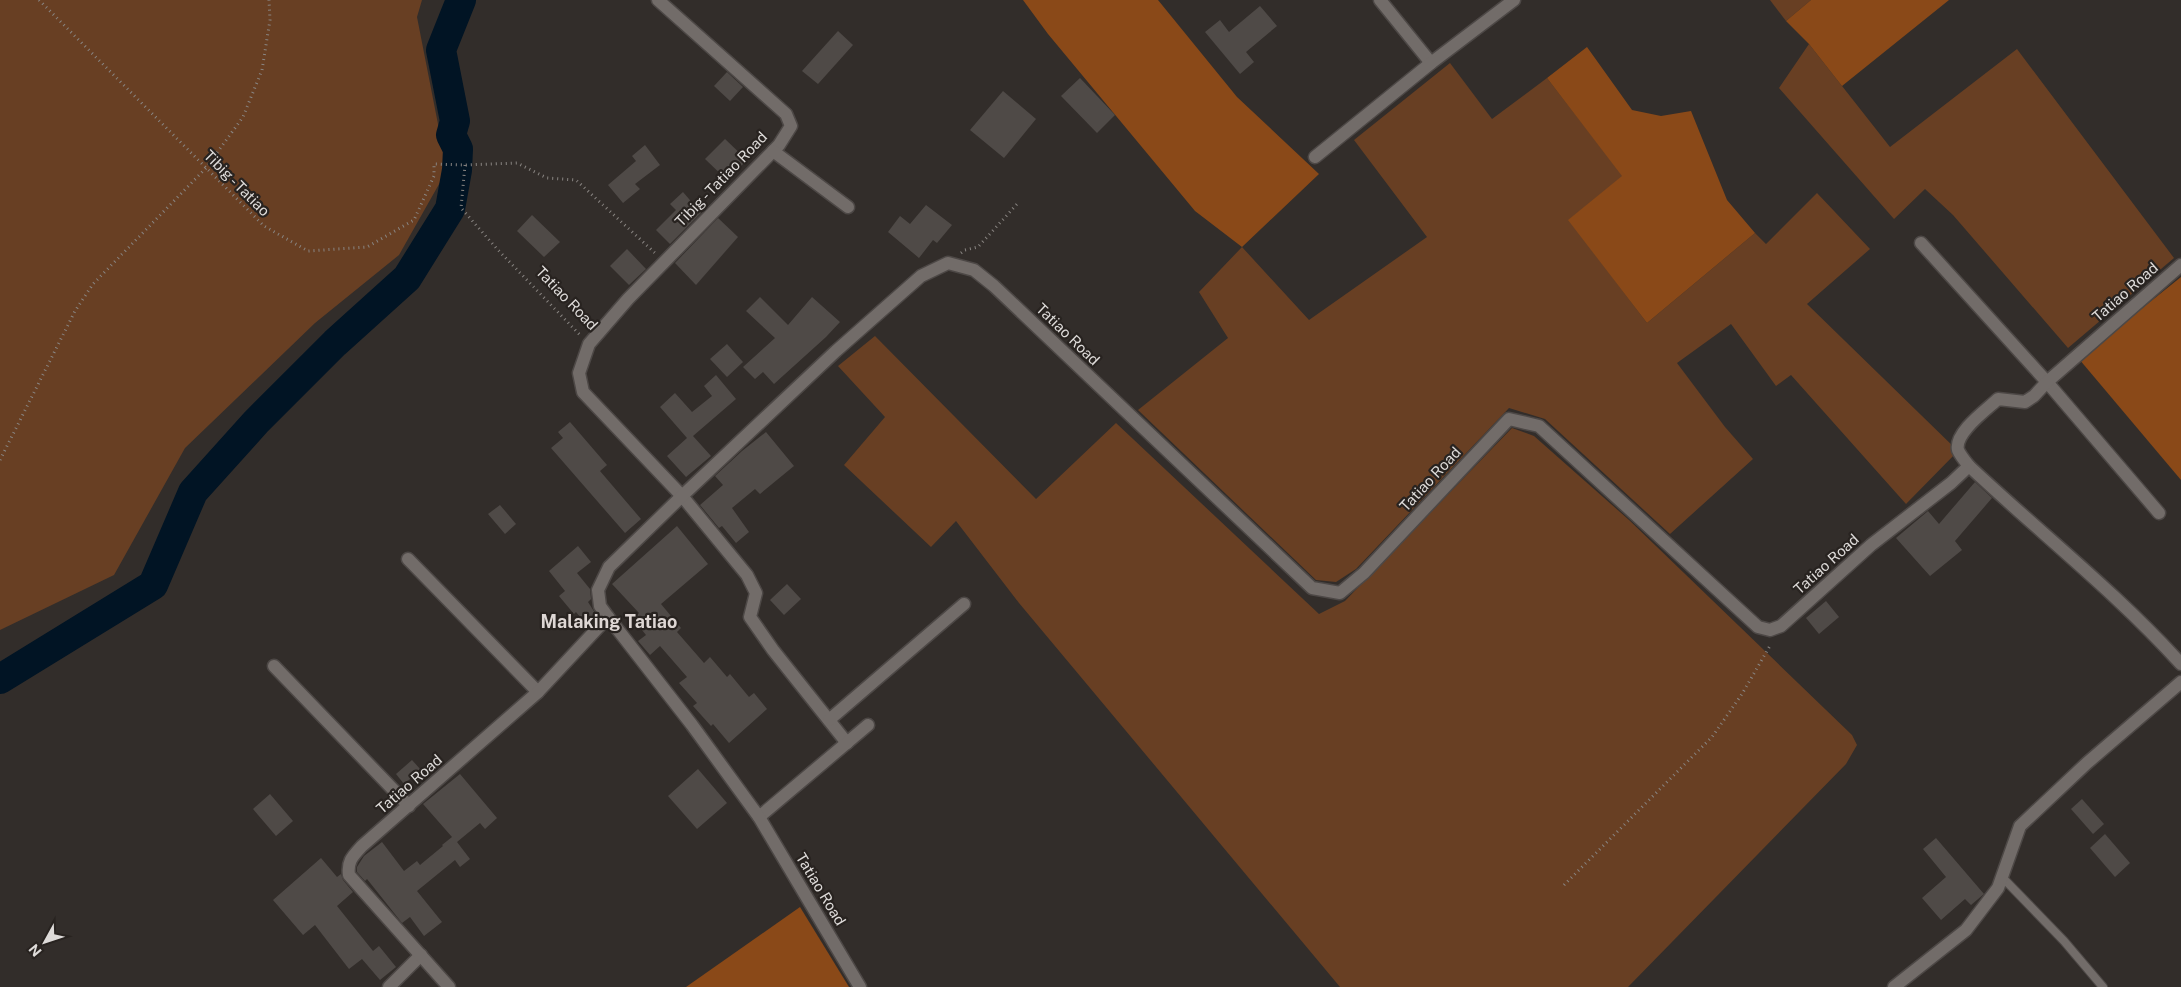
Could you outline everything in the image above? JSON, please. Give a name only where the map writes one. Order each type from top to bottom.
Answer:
[{"type":"street","name":"Tibig - Tatiao Road","points":[[589,344],[664,261],[773,151],[791,126],[786,114],[658,0]]},
{"type":"street","points":[[1380,0],[1431,64]]},
{"type":"street","points":[[1314,157],[1514,0]]},
{"type":"street","points":[[773,151],[848,207]]},
{"type":"street","points":[[1921,243],[2047,382],[2159,513]]},
{"type":"street","name":"Tatiao Road","points":[[860,987],[758,817],[692,724],[600,606],[598,590],[609,567],[682,496],[836,351],[921,276],[948,263],[974,270],[994,286],[1312,588],[1340,593],[1364,573],[1509,418],[1539,426],[1758,627],[1770,630],[1781,626],[1871,545],[1952,483],[1969,466],[1958,451],[1960,434],[1998,399],[2026,402],[2181,265]]},
{"type":"street","name":"Tatiao Road","points":[[589,344],[579,373],[583,392],[682,496]]},
{"type":"street","points":[[1969,466],[2017,512],[2087,571],[2181,664]]},
{"type":"street","points":[[682,496],[747,575],[756,593],[750,617],[773,650],[847,743]]},
{"type":"street","points":[[408,559],[538,692]]},
{"type":"street","points":[[829,720],[964,604]]},
{"type":"street","name":"Tatiao Road","points":[[449,987],[349,875],[348,865],[352,856],[538,692],[608,617]]},
{"type":"street","points":[[274,666],[409,806]]},
{"type":"street","points":[[1894,987],[1966,930],[1998,888],[2020,826],[2087,763],[2181,682]]},
{"type":"street","points":[[758,817],[868,725]]},
{"type":"street","points":[[388,987],[421,955]]},
{"type":"lane","points":[[2002,877],[2064,941],[2103,987]]},
{"type":"path","name":"Tibig - Tatiao","points":[[39,0],[264,226],[308,251],[367,247],[414,220],[434,176],[434,164],[517,163],[547,178],[576,180],[664,261]]},
{"type":"path","points":[[0,460],[75,311],[93,284],[206,168],[243,117],[262,70],[270,20],[269,0]]},
{"type":"path","name":"Tatiao Road","points":[[464,165],[461,208],[498,250],[589,344]]},
{"type":"path","points":[[948,263],[965,250],[978,247],[1018,203]]},
{"type":"path","points":[[1564,885],[1712,738],[1742,694],[1781,626]]},
{"type":"shaded area","points":[[0,0],[422,0],[417,17],[447,170],[399,255],[315,323],[185,448],[114,575],[0,630]]},
{"type":"shaded area","points":[[1023,0],[1158,0],[1237,97],[1319,174],[1242,247],[1195,211],[1048,34]]},
{"type":"shaded area","points":[[1770,0],[1811,0],[1786,21]]},
{"type":"shaded area","points":[[1811,0],[1949,0],[1842,86],[1809,44],[1786,21]]},
{"type":"shaded area","points":[[1809,44],[1890,147],[2017,49],[2174,258],[2068,348],[1953,215],[1925,189],[1894,219],[1779,88]]},
{"type":"shaded area","points":[[1587,47],[1632,110],[1661,116],[1691,111],[1727,200],[1755,233],[1647,323],[1568,220],[1622,176],[1547,78]]},
{"type":"shaded area","points":[[1450,63],[1492,119],[1547,78],[1623,176],[1569,220],[1647,323],[1755,233],[1766,244],[1817,193],[1870,249],[1807,304],[1958,451],[1906,504],[1791,375],[1776,386],[1731,324],[1677,363],[1725,427],[1753,459],[1670,534],[1545,419],[1509,408],[1356,569],[1336,582],[1316,580],[1138,410],[1228,338],[1199,292],[1242,247],[1309,320],[1427,237],[1354,140]]},
{"type":"shaded area","points":[[2181,277],[2181,480],[2079,359]]},
{"type":"shaded area","points":[[875,336],[1036,499],[1116,423],[1319,614],[1345,601],[1512,428],[1534,436],[1629,520],[1852,735],[1857,745],[1846,764],[1628,987],[1340,987],[1019,603],[956,521],[931,547],[844,465],[885,417],[838,366]]},
{"type":"shaded area","points":[[800,907],[849,987],[686,987]]},
{"type":"building","points":[[1260,6],[1277,26],[1246,52],[1254,62],[1240,74],[1205,32],[1220,20],[1229,32]]},
{"type":"building","points":[[838,31],[853,45],[818,84],[802,71]]},
{"type":"building","points":[[727,72],[743,87],[730,101],[714,86]]},
{"type":"building","points":[[1080,78],[1115,115],[1097,133],[1061,96]]},
{"type":"building","points":[[1003,91],[1036,119],[1004,158],[970,130]]},
{"type":"building","points":[[725,139],[747,160],[727,180],[705,159]]},
{"type":"building","points":[[645,145],[660,165],[635,184],[640,189],[623,203],[608,185],[636,161],[632,156]]},
{"type":"building","points":[[683,192],[701,213],[670,244],[656,230],[676,210],[670,204]]},
{"type":"building","points":[[926,205],[952,225],[937,243],[933,240],[919,258],[888,232],[900,216],[910,224]]},
{"type":"building","points":[[532,215],[560,242],[544,257],[517,231]]},
{"type":"building","points":[[718,218],[738,237],[696,285],[675,263]]},
{"type":"building","points":[[627,249],[646,269],[629,285],[610,266]]},
{"type":"building","points":[[760,297],[788,325],[812,297],[840,322],[774,384],[763,372],[755,379],[743,367],[775,338],[746,311]]},
{"type":"building","points":[[727,344],[743,362],[727,377],[710,359]]},
{"type":"building","points":[[716,375],[736,399],[693,436],[711,456],[686,477],[667,456],[687,438],[660,407],[675,393],[692,412],[712,396],[704,386]]},
{"type":"building","points":[[570,422],[607,465],[600,471],[641,519],[625,533],[551,448],[563,438],[558,432]]},
{"type":"building","points":[[766,432],[794,466],[760,494],[755,489],[732,508],[749,532],[736,543],[722,526],[719,528],[700,505],[723,485],[715,476]]},
{"type":"building","points":[[1975,482],[1992,498],[1955,541],[1962,550],[1930,576],[1896,538],[1928,511],[1939,524]]},
{"type":"building","points":[[500,505],[516,524],[505,534],[488,514]]},
{"type":"building","points":[[677,526],[708,564],[661,604],[681,628],[677,632],[704,663],[710,657],[727,677],[730,674],[749,697],[754,693],[767,709],[729,743],[713,724],[711,726],[693,706],[697,703],[679,683],[687,677],[660,646],[650,655],[638,641],[646,635],[633,619],[639,613],[612,584]]},
{"type":"building","points":[[578,546],[591,562],[577,573],[590,589],[591,599],[588,602],[597,616],[588,627],[559,596],[565,591],[549,571]]},
{"type":"building","points":[[787,584],[801,599],[784,615],[770,600]]},
{"type":"building","points":[[1826,601],[1839,617],[1819,634],[1806,618]]},
{"type":"building","points":[[412,760],[421,770],[404,784],[396,774]]},
{"type":"building","points":[[698,769],[727,803],[697,829],[668,796]]},
{"type":"building","points":[[460,774],[497,818],[485,829],[480,823],[457,842],[470,859],[460,867],[455,860],[417,891],[442,922],[424,936],[410,917],[402,923],[367,879],[365,881],[357,872],[357,867],[364,856],[382,842],[404,871],[417,861],[420,865],[443,846],[452,837],[423,804]]},
{"type":"building","points":[[270,794],[293,821],[276,836],[253,809]]},
{"type":"building","points":[[2082,799],[2104,824],[2093,834],[2071,809]]},
{"type":"building","points":[[2105,834],[2130,863],[2115,877],[2090,848]]},
{"type":"building","points":[[1936,838],[1984,894],[1971,905],[1965,899],[1941,920],[1922,898],[1946,877],[1923,849]]},
{"type":"building","points":[[321,858],[337,877],[341,874],[343,880],[353,892],[337,906],[373,951],[379,946],[396,967],[380,980],[362,959],[349,969],[315,925],[303,935],[273,900]]},
{"type":"waterway","points":[[0,679],[153,585],[193,492],[256,422],[335,343],[407,278],[450,209],[457,170],[458,149],[451,135],[455,121],[441,50],[461,0]]},
{"type":"district","name":"Malaking Tatiao","points":[[609,621]]}]
